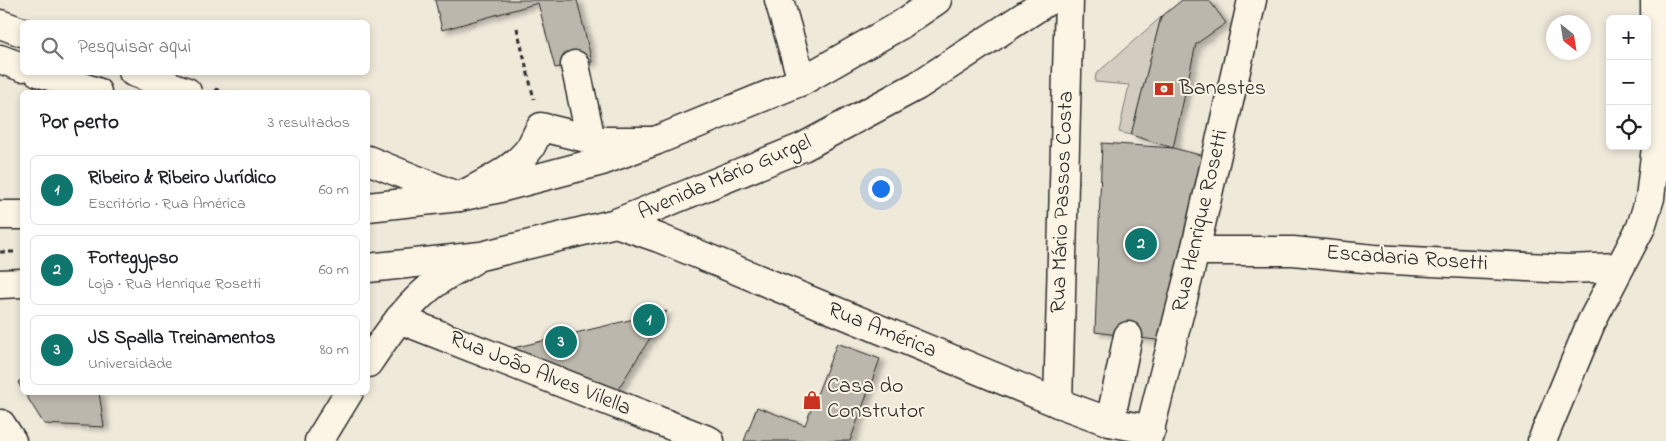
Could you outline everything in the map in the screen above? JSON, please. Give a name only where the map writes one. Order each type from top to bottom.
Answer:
[{"type":"street","points":[[779,0],[802,81]]},
{"type":"street","points":[[902,24],[920,0]]},
{"type":"street","points":[[370,207],[459,197],[602,161],[802,81],[902,24],[937,0]]},
{"type":"street","name":"Avenida Mário Gurgel","points":[[370,268],[481,256],[616,223],[803,147],[917,86],[1049,0]]},
{"type":"street","name":"Rua Mário Passos Costa","points":[[1058,403],[1068,0]]},
{"type":"street","name":"Rua Henrique Rosetti","points":[[1149,435],[1195,251],[1252,0]]},
{"type":"street","points":[[1542,441],[1591,323],[1641,227],[1650,198],[1656,147],[1655,0]]},
{"type":"street","points":[[0,24],[20,31]]},
{"type":"street","points":[[0,59],[20,66]]},
{"type":"street","points":[[575,65],[591,140]]},
{"type":"street","points":[[47,75],[91,90]]},
{"type":"street","points":[[141,75],[182,90]]},
{"type":"street","points":[[173,75],[183,86],[190,90]]},
{"type":"street","points":[[459,197],[516,162],[530,148],[541,127],[591,140],[655,141]]},
{"type":"street","points":[[370,161],[459,197]]},
{"type":"street","points":[[0,215],[20,215]]},
{"type":"street","name":"Rua América","points":[[616,223],[659,238],[1058,403],[1149,435]]},
{"type":"street","name":"Escadaria Rosetti","points":[[1195,251],[1292,251],[1374,259],[1568,269],[1620,267]]},
{"type":"street","points":[[370,361],[399,319],[418,298],[441,279],[481,256]]},
{"type":"street","points":[[0,284],[20,283]]},
{"type":"street","name":"Rua João Alves Vilella","points":[[399,319],[710,441]]},
{"type":"street","points":[[1110,422],[1128,336]]},
{"type":"street","points":[[319,441],[347,395]]},
{"type":"street","points":[[0,423],[6,441]]},
{"type":"street","points":[[0,423],[12,441]]},
{"type":"path","points":[[517,28],[541,127]]},
{"type":"path","points":[[0,252],[20,252]]},
{"type":"shaded area","points":[[1161,17],[1131,135],[1119,132],[1129,85],[1095,82],[1096,74]]},
{"type":"building","points":[[435,0],[577,0],[592,62],[555,68],[538,3],[442,30]]},
{"type":"building","name":"Banestes","points":[[1182,0],[1209,0],[1226,23],[1196,44],[1173,148],[1131,135],[1161,17]]},
{"type":"building","points":[[1102,143],[1173,148],[1204,156],[1163,341],[1095,332]]},
{"type":"building","points":[[667,311],[615,394],[509,349]]},
{"type":"building","points":[[837,343],[880,359],[850,441],[744,441],[757,407],[805,425]]},
{"type":"building","points":[[26,395],[99,395],[104,427],[44,424]]},
{"type":"place","name":"Banestes","points":[[1164,89]]},
{"type":"place","name":"Fortegypso","points":[[1141,244]]},
{"type":"place","name":"Ribeiro & Ribeiro Jurídico","points":[[649,320]]},
{"type":"place","name":"JS Spalla Treinamentos","points":[[561,342]]},
{"type":"place","name":"Casa do Construtor","points":[[812,400]]}]
